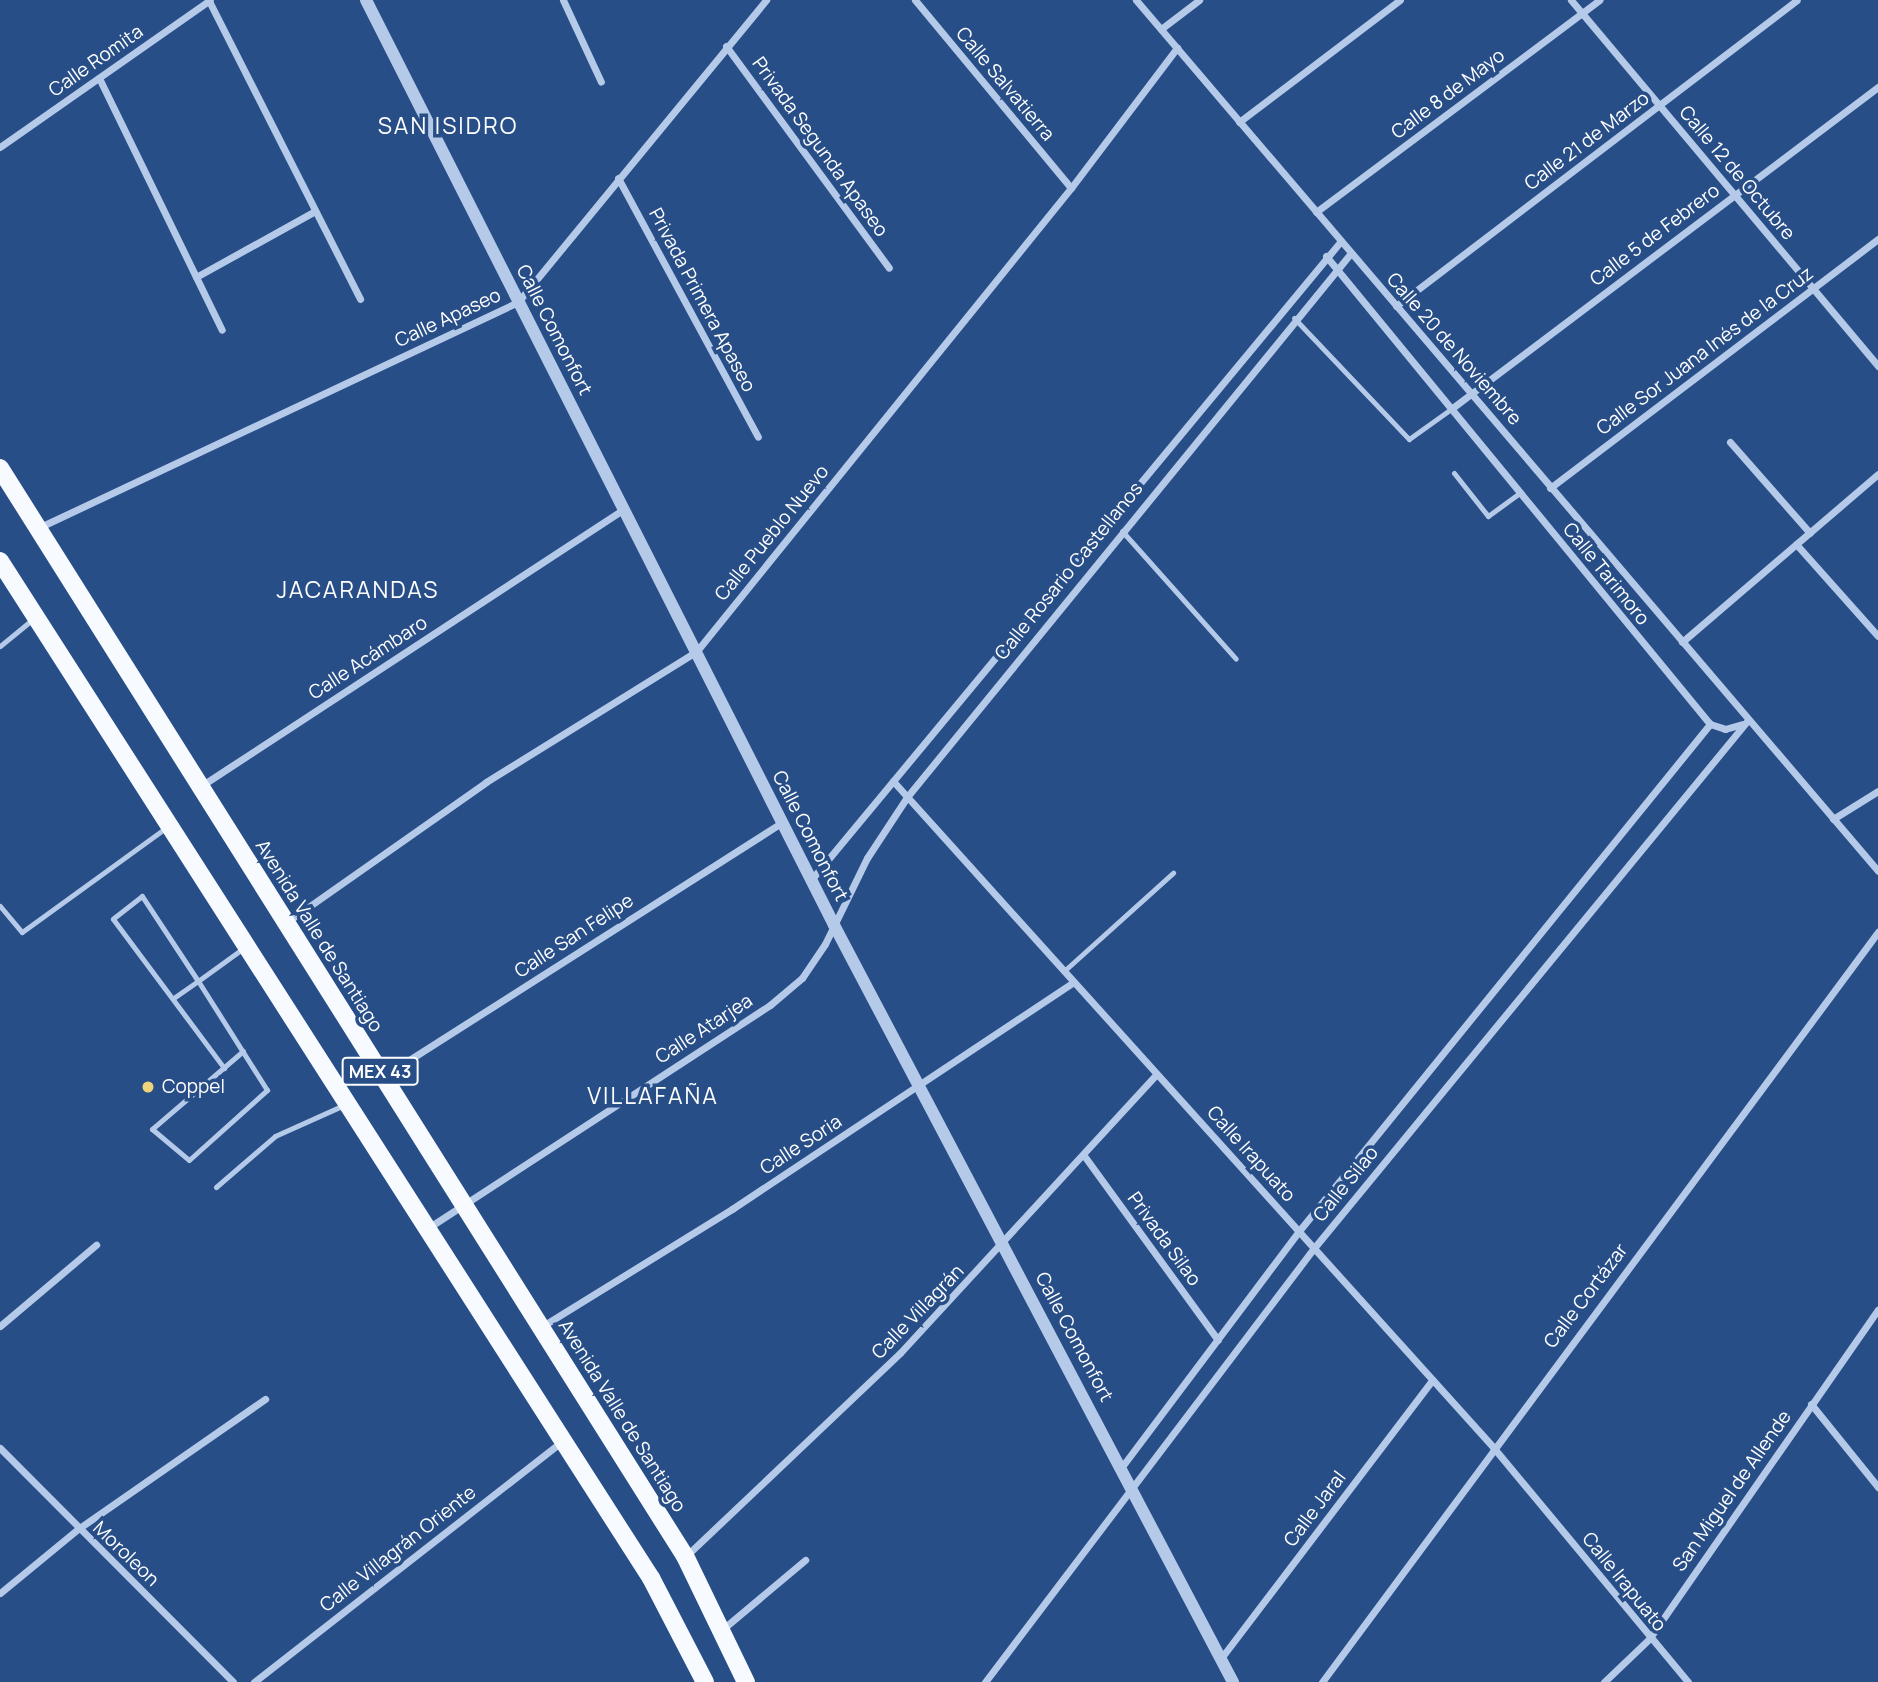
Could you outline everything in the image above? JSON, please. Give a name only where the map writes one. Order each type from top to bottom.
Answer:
[{"type":"main road","name":"Avenida Valle de Santiago","points":[[0,468],[685,1556],[724,1628],[746,1682]]},
{"type":"main road","name":"MEX 43","points":[[0,561],[651,1578],[704,1681]]},
{"type":"street","points":[[209,0],[360,299]]},
{"type":"street","name":"Calle Romita","points":[[0,147],[209,0]]},
{"type":"street","name":"Calle Comonfort","points":[[366,0],[834,925],[1233,1682]]},
{"type":"street","points":[[563,0],[601,82]]},
{"type":"street","name":"Calle Apaseo","points":[[38,528],[519,302],[618,177],[766,0]]},
{"type":"street","name":"Calle Salvatierra","points":[[915,0],[1071,188]]},
{"type":"street","name":"Calle 20 de Noviembre","points":[[1136,0],[1748,720]]},
{"type":"street","points":[[1161,29],[1199,0]]},
{"type":"street","points":[[1239,122],[1400,0]]},
{"type":"street","name":"Calle 12 de Octubre","points":[[1571,0],[1878,366]]},
{"type":"street","name":"Calle 8 de Mayo","points":[[1316,212],[1599,0]]},
{"type":"street","name":"Calle 21 de Marzo","points":[[1396,306],[1797,0]]},
{"type":"street","name":"Privada Segunda Apaseo","points":[[726,46],[888,268]]},
{"type":"street","name":"Calle Pueblo Nuevo","points":[[286,923],[486,782],[696,652],[1071,188],[1177,48]]},
{"type":"street","points":[[100,78],[222,330]]},
{"type":"street","name":"Calle 5 de Febrero","points":[[1451,409],[1878,87]]},
{"type":"street","name":"Privada Primera Apaseo","points":[[618,177],[758,437]]},
{"type":"street","points":[[196,276],[315,211]]},
{"type":"street","name":"Calle Sor Juana Inés de la Cruz","points":[[1550,488],[1878,239]]},
{"type":"street","name":"Calle Rosario Castellanos","points":[[811,880],[1341,241]]},
{"type":"street","name":"Calle Rosario Castellanos","points":[[834,925],[867,858],[907,797],[1335,267],[1351,253]]},
{"type":"street","name":"Calle Tarimoro","points":[[1326,256],[1710,724]]},
{"type":"street","points":[[1730,442],[1810,533]]},
{"type":"street","points":[[1682,642],[1878,474]]},
{"type":"street","name":"Calle Acámbaro","points":[[200,786],[624,509]]},
{"type":"street","points":[[1796,544],[1878,636]]},
{"type":"street","points":[[1710,724],[1733,728],[1748,720],[1878,871]]},
{"type":"street","name":"Calle Silao","points":[[985,1682],[1314,1248],[1748,720]]},
{"type":"street","name":"Calle Silao","points":[[1121,1468],[1299,1231],[1710,724]]},
{"type":"street","name":"Calle Irapuato","points":[[893,781],[1493,1447],[1649,1639],[1688,1682]]},
{"type":"street","points":[[1833,819],[1878,791]]},
{"type":"street","name":"Calle San Felipe","points":[[384,1077],[782,822]]},
{"type":"street","name":"Calle Atarjea","points":[[427,1229],[787,993],[815,962],[834,925]]},
{"type":"street","name":"Calle Cortázar","points":[[1321,1682],[1878,932]]},
{"type":"street","name":"Calle Soria","points":[[541,1327],[918,1087],[1074,982]]},
{"type":"street","name":"Calle Villagrán","points":[[685,1556],[900,1353],[1085,1157],[1157,1074]]},
{"type":"street","name":"Privada Silao","points":[[1085,1157],[1218,1340]]},
{"type":"street","points":[[0,1326],[96,1245]]},
{"type":"street","name":"San Miguel de Allende","points":[[1604,1682],[1649,1639],[1878,1310]]},
{"type":"street","name":"Calle Jaral","points":[[1222,1657],[1432,1380]]},
{"type":"street","points":[[0,1592],[78,1530],[265,1399]]},
{"type":"street","points":[[1811,1404],[1878,1486]]},
{"type":"street","name":"Calle Villagrán Oriente","points":[[254,1682],[562,1440]]},
{"type":"street","name":"Moroleon","points":[[0,1448],[78,1530],[233,1682]]},
{"type":"street","points":[[724,1628],[805,1560]]},
{"type":"lane","points":[[1294,318],[1409,439],[1451,409]]},
{"type":"lane","points":[[1454,473],[1488,516],[1520,493]]},
{"type":"lane","points":[[1122,531],[1236,659]]},
{"type":"lane","points":[[0,646],[36,617]]},
{"type":"lane","points":[[0,906],[22,932],[169,825]]},
{"type":"lane","points":[[1064,971],[1173,873]]},
{"type":"lane","points":[[223,1068],[175,997],[113,919],[142,895],[243,1051],[267,1090],[189,1160],[152,1129],[243,1051]]},
{"type":"lane","points":[[175,997],[247,946]]},
{"type":"lane","points":[[216,1186],[275,1136],[347,1104]]},
{"type":"place","name":"Coppel","points":[[148,1087]]},
{"type":"district","name":"SAN ISIDRO","points":[[448,125]]},
{"type":"district","name":"JACARANDAS","points":[[358,589]]},
{"type":"district","name":"VILLAFAÑA","points":[[653,1095]]}]
